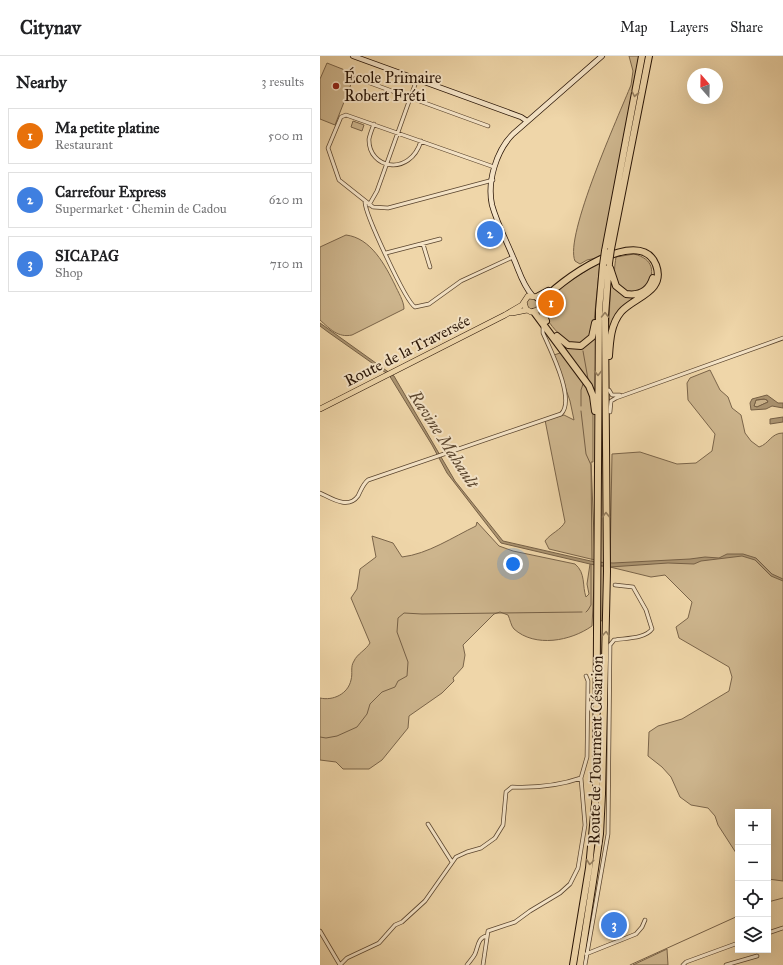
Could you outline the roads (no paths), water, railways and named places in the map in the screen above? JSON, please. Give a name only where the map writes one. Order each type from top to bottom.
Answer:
[{"type":"highway","points":[[555,288],[540,305],[544,318],[562,341],[571,346],[578,347],[588,342],[593,334],[642,56]]},
{"type":"highway","points":[[608,250],[649,56]]},
{"type":"highway","points":[[530,298],[555,288],[589,265],[618,254],[635,250],[646,253],[654,261],[657,274],[653,288],[626,307],[614,323],[610,341],[610,412],[606,489]]},
{"type":"highway","points":[[606,264],[615,284],[623,292],[638,294],[649,287],[653,275],[649,261],[637,253],[618,254]]},
{"type":"highway","points":[[580,965],[600,834],[607,571],[606,264]]},
{"type":"highway","points":[[573,965],[593,833],[598,678],[597,554],[600,294]]},
{"type":"highway","points":[[534,312],[591,389],[598,440]]},
{"type":"main road","points":[[353,56],[521,117],[527,121]]},
{"type":"main road","points":[[530,298],[527,310],[534,312],[540,305],[530,298],[493,207],[491,192],[495,168],[505,143],[527,121],[602,56]]},
{"type":"main road","name":"Route de la Traversée","points":[[320,409],[505,315],[530,298]]},
{"type":"main road","name":"Route de la Traversée","points":[[505,315],[527,310]]},
{"type":"street","points":[[369,205],[377,190],[417,79]]},
{"type":"street","points":[[370,83],[488,126]]},
{"type":"street","points":[[493,180],[388,208],[376,209],[338,180],[328,150],[341,117],[344,115],[397,132],[495,168]]},
{"type":"street","points":[[374,124],[370,138],[370,147],[378,159],[386,164],[397,165],[411,159],[417,151],[421,141]]},
{"type":"street","points":[[365,202],[369,219],[408,300],[418,308],[436,300],[462,281],[514,257]]},
{"type":"street","points":[[386,253],[440,239]]},
{"type":"street","points":[[423,244],[430,266]]},
{"type":"street","points":[[320,493],[338,501],[350,502],[358,496],[368,480],[558,416],[564,411],[565,389],[543,333],[545,325]]},
{"type":"street","points":[[610,412],[612,400],[627,393],[783,338]]},
{"type":"street","points":[[610,390],[614,395],[627,393]]},
{"type":"street","name":"Route de Tourment Césarion","points":[[585,965],[608,834],[610,645],[614,640],[642,636],[652,629],[646,610],[633,587],[615,585]]},
{"type":"street","points":[[483,965],[487,936],[490,930],[511,924],[565,890],[573,880],[580,861],[584,825],[581,778],[587,757],[588,680],[586,676]]},
{"type":"street","points":[[320,931],[340,965],[347,958],[380,943],[395,925],[402,922],[420,907],[443,878],[452,862],[463,853],[485,846],[501,830],[506,792],[508,788],[546,787],[581,778]]},
{"type":"street","points":[[428,824],[452,862]]},
{"type":"street","points":[[586,954],[638,932],[645,920]]},
{"type":"street","points":[[771,932],[783,928]]},
{"type":"street","points":[[467,965],[475,954],[482,937],[487,936]]},
{"type":"street","points":[[683,965],[686,962],[735,944]]},
{"type":"street","points":[[726,965],[757,956]]},
{"type":"waterway","points":[[583,351],[588,379]]},
{"type":"waterway","points":[[581,406],[581,390],[583,384]]},
{"type":"waterway","points":[[581,411],[586,454],[591,465],[592,561]]},
{"type":"waterway","points":[[586,612],[591,605],[591,565]]},
{"type":"waterway","points":[[320,737],[326,738],[337,736],[357,727],[367,714],[370,704],[382,692],[395,687],[398,681],[407,676],[408,662],[397,632],[398,618],[404,613],[582,612]]},
{"type":"waterway","points":[[771,901],[783,898]]},
{"type":"waterway","points":[[630,965],[736,917]]},
{"type":"place","name":"École Primaire Robert Fréti","points":[[336,86]]},
{"type":"place","name":"Carrefour Express","points":[[490,234]]},
{"type":"place","name":"Ma petite platine","points":[[551,303]]},
{"type":"place","name":"SICAPAG","points":[[614,925]]},
{"type":"water label","name":"Ravine Mahault","points":[[444,439]]}]
